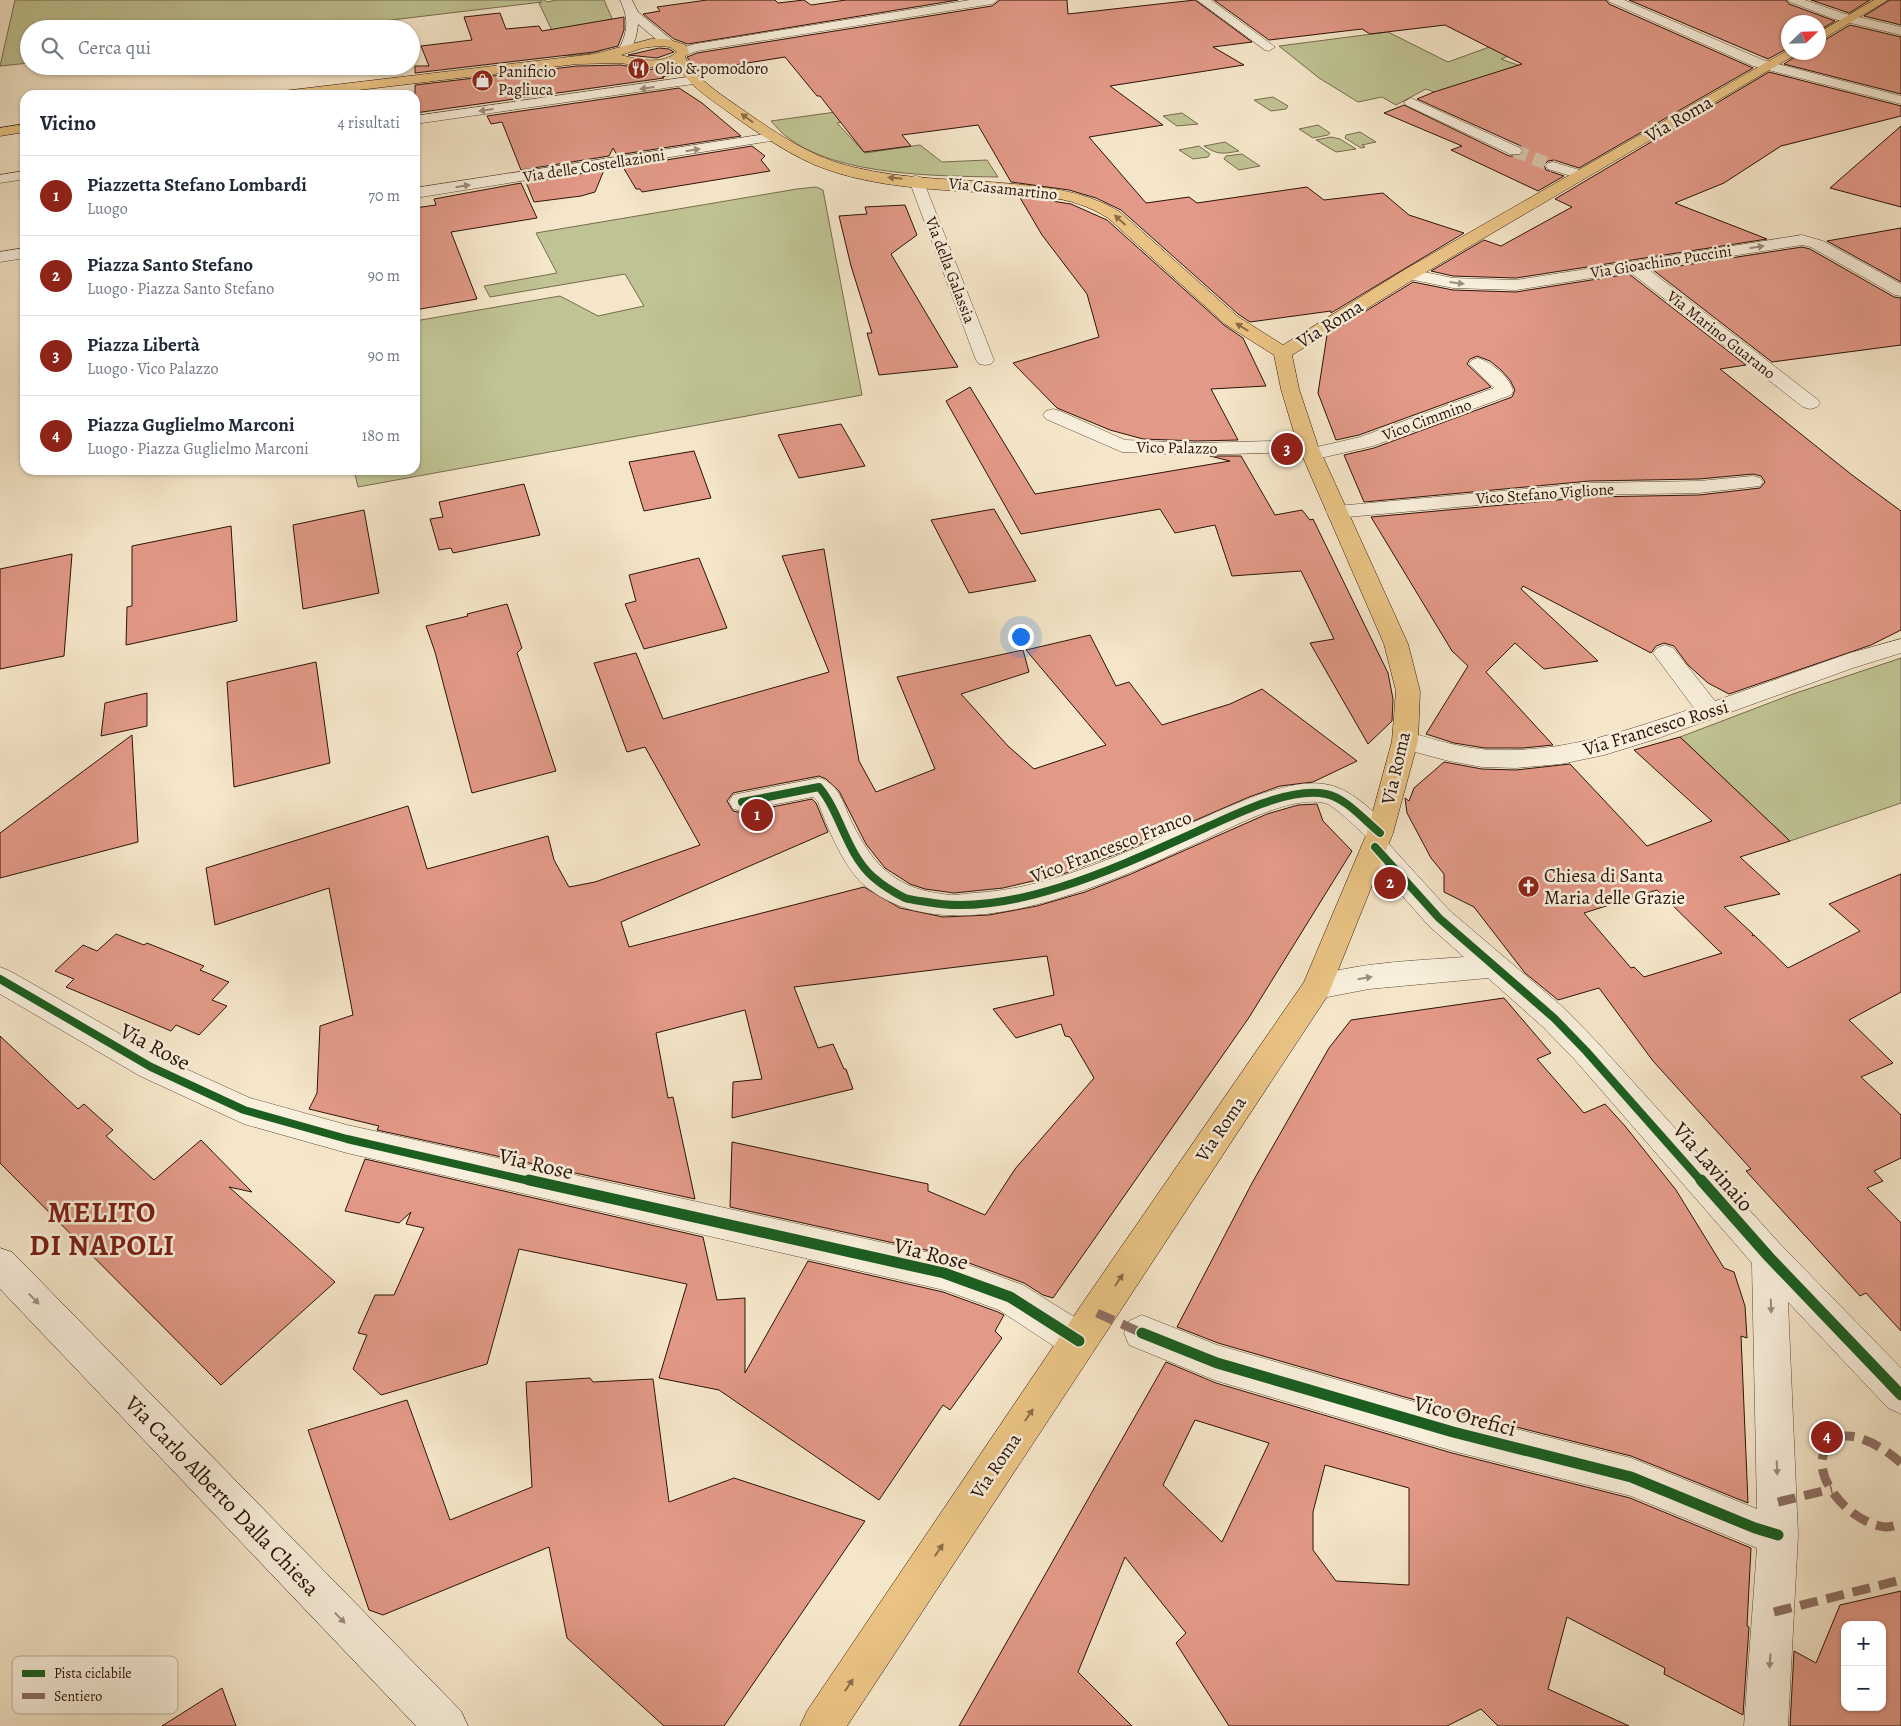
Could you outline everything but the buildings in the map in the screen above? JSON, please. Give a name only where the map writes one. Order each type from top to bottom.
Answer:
[{"type":"main road","points":[[1826,33],[1882,0]]},
{"type":"main road","points":[[325,90],[578,60],[623,53],[645,43],[678,51]]},
{"type":"main road","points":[[623,53],[636,63],[678,51]]},
{"type":"main road","name":"Via Casamartino","points":[[678,51],[695,80],[772,137],[810,159],[854,173],[1054,193],[1098,204],[1114,215],[1231,320],[1283,353]]},
{"type":"main road","name":"Via Roma","points":[[822,1726],[1317,987],[1378,840],[1405,741],[1408,691],[1396,644],[1310,450],[1290,389],[1283,353],[1410,274],[1781,60]]},
{"type":"main road","points":[[0,132],[20,129]]},
{"type":"street","points":[[626,0],[634,14],[678,51],[992,0]]},
{"type":"street","points":[[1203,0],[1270,47]]},
{"type":"street","points":[[1614,0],[1770,67],[1901,100]]},
{"type":"street","points":[[1794,0],[1849,19],[1901,31]]},
{"type":"street","points":[[623,53],[631,37],[634,14]]},
{"type":"street","points":[[420,119],[695,80]]},
{"type":"street","points":[[1411,102],[1516,151]]},
{"type":"street","name":"Via delle Costellazioni","points":[[420,192],[772,137]]},
{"type":"street","points":[[1553,166],[1581,175]]},
{"type":"street","points":[[0,179],[20,176]]},
{"type":"street","name":"Via della Galassia","points":[[916,180],[985,360]]},
{"type":"street","name":"Via Gioachino Puccini","points":[[1410,274],[1453,283],[1516,285],[1807,240],[1901,291]]},
{"type":"street","points":[[0,257],[20,254]]},
{"type":"street","name":"Via Marino Guarano","points":[[1633,266],[1810,403]]},
{"type":"street","name":"Vico Cimmino","points":[[1310,450],[1366,442],[1504,391],[1503,385],[1478,364]]},
{"type":"street","name":"Vico Palazzo","points":[[1052,415],[1122,446],[1310,450]]},
{"type":"street","name":"Vico Stefano Viglione","points":[[1338,512],[1590,489],[1699,488],[1753,482]]},
{"type":"street","name":"Via Francesco Rossi","points":[[1405,741],[1456,755],[1495,760],[1538,758],[1594,749],[1631,739],[1710,712],[1860,657],[1901,646]]},
{"type":"street","points":[[1665,653],[1710,712]]},
{"type":"street","name":"Vico Francesco Franco","points":[[742,802],[818,787],[829,798],[855,852],[874,878],[902,897],[941,906],[988,905],[1033,895],[1089,876],[1243,812],[1307,792],[1329,793],[1337,797],[1378,840],[1439,918],[1496,966]]},
{"type":"street","points":[[1317,987],[1368,977],[1496,966]]},
{"type":"street","name":"Via Lavinaio","points":[[1496,966],[1554,1018],[1586,1051],[1769,1257],[1901,1395]]},
{"type":"street","name":"Via Rose","points":[[0,979],[151,1067],[244,1110],[357,1141],[812,1245],[944,1273],[1010,1297],[1079,1340]]},
{"type":"street","points":[[1766,1726],[1778,1535],[1769,1257]]},
{"type":"street","name":"Via Carlo Alberto Dalla Chiesa","points":[[0,1264],[446,1726]]},
{"type":"street","name":"Vico Orefici","points":[[1142,1333],[1217,1363],[1453,1432],[1630,1477],[1755,1528],[1778,1535]]},
{"type":"green space","points":[[15,0],[545,0],[547,2],[557,0],[604,0],[620,37],[608,47],[594,53],[564,56],[539,3],[542,2],[391,20],[20,20],[20,64],[0,66]]},
{"type":"green space","points":[[1388,32],[1448,62],[1503,42],[1544,42],[1501,59],[1577,86],[1508,119],[1426,89],[1396,105],[1382,97],[1358,102],[1319,78],[1279,46]]},
{"type":"green space","points":[[1273,97],[1288,106],[1286,109],[1271,111],[1254,100]]},
{"type":"green space","points":[[886,105],[894,115],[837,123],[865,153],[920,145],[942,162],[987,160],[998,177],[918,174],[859,167],[832,160],[808,150],[785,135],[771,121]]},
{"type":"green space","points":[[1182,113],[1198,124],[1177,126],[1163,116]]},
{"type":"green space","points":[[1318,125],[1330,133],[1313,138],[1299,129]]},
{"type":"green space","points":[[1360,132],[1376,142],[1362,145],[1365,147],[1361,148],[1345,138],[1346,135]]},
{"type":"green space","points":[[1331,137],[1340,139],[1356,149],[1336,152],[1316,140]]},
{"type":"green space","points":[[1225,142],[1239,151],[1220,153],[1204,146]]},
{"type":"green space","points":[[1199,146],[1210,154],[1208,157],[1193,159],[1179,150]]},
{"type":"green space","points":[[1242,154],[1260,166],[1239,170],[1224,159],[1226,156]]},
{"type":"green space","points":[[816,187],[823,190],[862,395],[358,487],[355,475],[420,475],[420,320],[560,296],[598,316],[644,306],[625,274],[490,297],[484,286],[557,273],[536,233]]},
{"type":"green space","points":[[1901,658],[1901,803],[1790,841],[1680,737],[1793,694]]},
{"type":"tunnel","points":[[1515,151],[1553,166]]},
{"type":"marked path","points":[[1097,1313],[1142,1333]]},
{"type":"marked path","points":[[1901,1463],[1894,1456],[1873,1443],[1862,1438],[1850,1436],[1839,1437],[1830,1442],[1824,1452],[1822,1464],[1825,1477],[1831,1489],[1851,1511],[1863,1519],[1886,1527],[1901,1524]]},
{"type":"marked path","points":[[1778,1502],[1832,1489]]},
{"type":"marked path","points":[[1774,1612],[1901,1580]]},
{"type":"cycle path","points":[[742,802],[819,787],[829,799],[857,856],[873,877],[905,898],[945,906],[990,903],[1038,893],[1087,878],[1254,807],[1307,793],[1323,793],[1337,797],[1380,833]]},
{"type":"cycle path","points":[[1375,847],[1439,918],[1554,1018],[1586,1051],[1769,1257],[1901,1395]]},
{"type":"cycle path","points":[[0,979],[151,1067],[244,1110],[347,1139],[944,1273],[1010,1297],[1079,1341]]},
{"type":"cycle path","points":[[1142,1333],[1217,1363],[1453,1432],[1631,1477],[1755,1528],[1778,1535]]},
{"type":"place","name":"Olio & pomodoro","points":[[639,69]]},
{"type":"place","name":"Panificio Pagliuca","points":[[482,81]]},
{"type":"place","name":"Piazza Libertà","points":[[1287,449]]},
{"type":"place","name":"Piazzetta Stefano Lombardi","points":[[757,815]]},
{"type":"place","name":"Piazza Santo Stefano","points":[[1390,883]]},
{"type":"place","name":"Chiesa di Santa Maria delle Grazie","points":[[1528,887]]},
{"type":"place","name":"Piazza Guglielmo Marconi","points":[[1827,1437]]},
{"type":"district","name":"MELITO DI NAPOLI","points":[[102,1229]]}]
